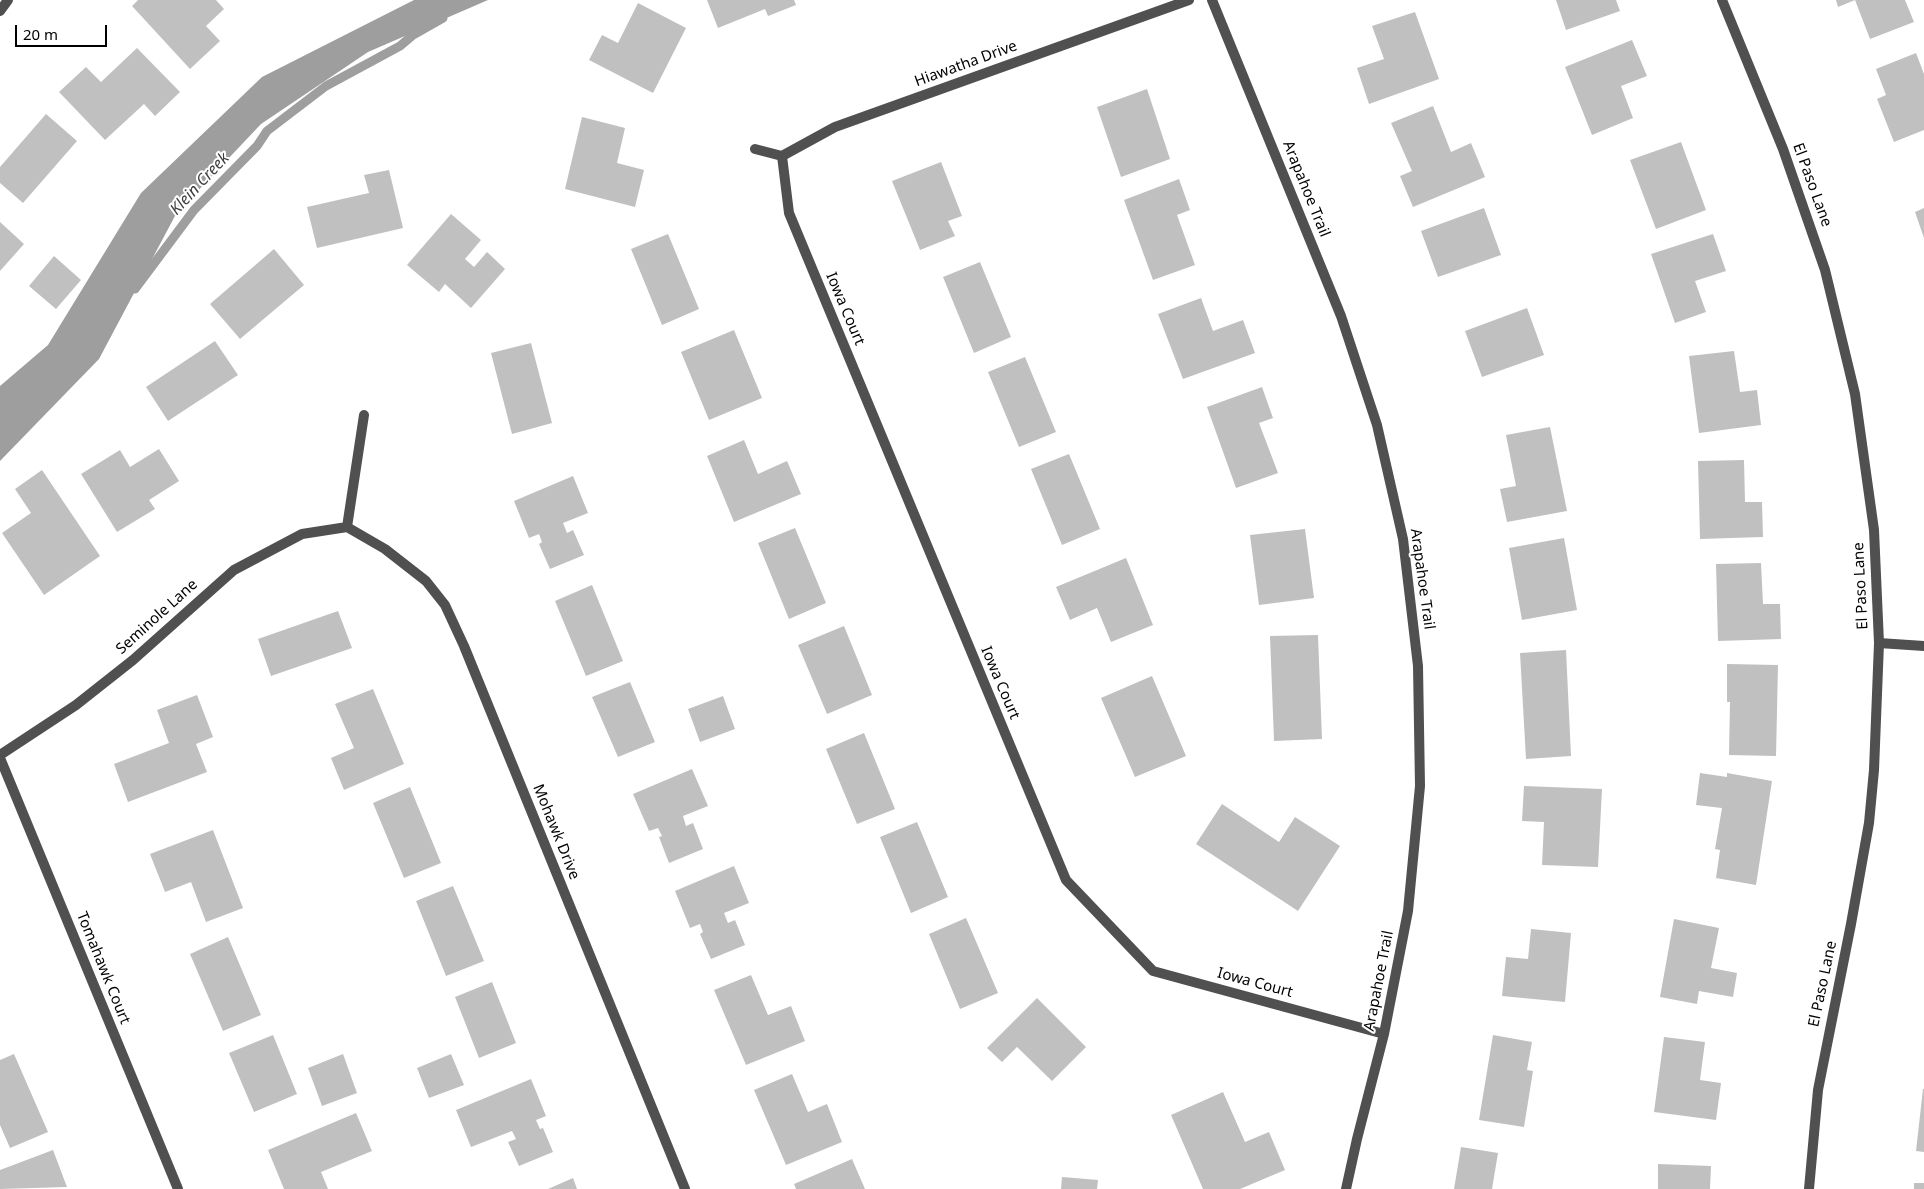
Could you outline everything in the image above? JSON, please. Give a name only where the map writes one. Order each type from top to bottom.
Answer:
[{"type":"street","points":[[0,11],[8,0]]},
{"type":"street","name":"Hiawatha Drive","points":[[782,156],[834,127],[1189,0]]},
{"type":"street","name":"Arapahoe Trail","points":[[1212,0],[1341,316],[1377,425],[1403,540],[1418,666],[1420,786],[1408,911],[1384,1034],[1346,1189]]},
{"type":"street","name":"El Paso Lane","points":[[1722,0],[1797,185],[1827,279],[1855,394],[1874,530],[1879,643],[1874,770],[1868,823],[1818,1090],[1809,1189]]},
{"type":"street","points":[[755,149],[782,156]]},
{"type":"street","name":"Iowa Court","points":[[782,156],[789,213],[1066,880],[1153,971],[1384,1034]]},
{"type":"street","points":[[347,527],[364,414]]},
{"type":"street","name":"Seminole Lane","points":[[0,757],[76,705],[133,660],[234,570],[302,534],[347,527]]},
{"type":"street","name":"Mohawk Drive","points":[[347,527],[386,549],[426,581],[444,605],[464,646],[685,1189]]},
{"type":"street","points":[[1879,643],[1924,646]]},
{"type":"street","name":"Tomahawk Court","points":[[0,757],[178,1189]]},
{"type":"water","points":[[414,0],[488,0],[368,52],[261,124],[176,214],[99,359],[0,461],[0,386],[48,345],[141,193],[262,77]]},
{"type":"building","points":[[138,0],[216,0],[224,9],[206,26],[220,41],[190,69],[132,6]]},
{"type":"building","points":[[707,0],[794,0],[796,5],[768,16],[765,9],[718,28]]},
{"type":"building","points":[[1556,0],[1616,0],[1620,11],[1566,30]]},
{"type":"building","points":[[1836,0],[1855,0],[1838,7]]},
{"type":"building","points":[[1855,0],[1905,0],[1914,22],[1870,39]]},
{"type":"building","points":[[638,3],[686,28],[653,93],[589,60],[602,35],[618,43]]},
{"type":"building","points":[[1415,12],[1439,79],[1369,104],[1357,68],[1384,59],[1372,26]]},
{"type":"building","points":[[1632,40],[1647,76],[1621,86],[1633,118],[1592,135],[1565,67]]},
{"type":"building","points":[[137,48],[180,92],[155,116],[144,104],[105,140],[59,92],[86,67],[101,82]]},
{"type":"building","points":[[1916,53],[1924,74],[1924,130],[1894,142],[1877,99],[1886,95],[1876,69]]},
{"type":"building","points":[[1147,89],[1170,159],[1121,177],[1097,107]]},
{"type":"building","points":[[1433,106],[1451,152],[1471,143],[1485,177],[1413,207],[1400,176],[1412,171],[1391,123]]},
{"type":"building","points":[[46,114],[77,141],[23,203],[0,183],[0,167]]},
{"type":"building","points":[[582,117],[625,128],[617,163],[644,170],[635,207],[565,189]]},
{"type":"building","points":[[1681,142],[1706,210],[1656,229],[1630,160]]},
{"type":"building","points":[[941,162],[962,216],[948,221],[955,236],[920,250],[892,181]]},
{"type":"building","points":[[389,170],[403,228],[317,248],[307,207],[369,193],[364,175]]},
{"type":"building","points":[[1179,179],[1190,210],[1177,215],[1195,265],[1153,280],[1124,200]]},
{"type":"building","points":[[1484,208],[1501,255],[1438,277],[1421,231]]},
{"type":"building","points":[[1924,208],[1924,238],[1915,212]]},
{"type":"building","points":[[451,214],[481,240],[465,259],[474,267],[487,252],[505,269],[471,308],[445,284],[439,292],[407,265]]},
{"type":"building","points":[[0,222],[24,244],[0,271]]},
{"type":"building","points":[[668,234],[699,309],[662,325],[631,249]]},
{"type":"building","points":[[1713,234],[1726,271],[1695,281],[1706,312],[1675,323],[1651,254]]},
{"type":"building","points":[[274,249],[304,285],[240,339],[210,304]]},
{"type":"building","points":[[54,256],[81,280],[56,309],[29,286]]},
{"type":"building","points":[[980,262],[1011,337],[974,353],[943,277]]},
{"type":"building","points":[[1201,298],[1213,331],[1243,320],[1255,353],[1183,379],[1158,314]]},
{"type":"building","points":[[1527,308],[1544,355],[1482,377],[1465,331]]},
{"type":"building","points":[[734,330],[762,398],[709,420],[681,352]]},
{"type":"building","points":[[215,341],[238,375],[168,421],[146,387]]},
{"type":"building","points":[[531,343],[552,423],[512,434],[491,353]]},
{"type":"building","points":[[1734,351],[1740,392],[1757,390],[1761,425],[1699,433],[1689,356]]},
{"type":"building","points":[[1025,357],[1056,432],[1019,447],[988,372]]},
{"type":"building","points":[[1262,387],[1273,418],[1259,423],[1278,473],[1236,488],[1207,407]]},
{"type":"building","points":[[1550,427],[1567,511],[1507,522],[1500,489],[1516,486],[1506,435]]},
{"type":"building","points":[[744,440],[758,474],[787,461],[801,494],[734,522],[707,456]]},
{"type":"building","points":[[159,449],[179,481],[149,500],[155,509],[117,532],[81,474],[120,450],[130,467]]},
{"type":"building","points":[[1069,454],[1100,529],[1062,545],[1031,469]]},
{"type":"building","points":[[1744,460],[1745,502],[1762,502],[1763,537],[1700,539],[1698,461]]},
{"type":"building","points":[[42,470],[100,556],[44,595],[2,533],[31,513],[15,489]]},
{"type":"building","points":[[573,476],[588,513],[563,523],[567,533],[573,530],[584,555],[550,569],[539,544],[542,542],[539,534],[529,538],[514,501]]},
{"type":"building","points":[[795,528],[826,603],[789,619],[758,543]]},
{"type":"building","points":[[1305,529],[1314,598],[1259,605],[1250,535]]},
{"type":"building","points":[[1564,538],[1577,610],[1522,620],[1509,548]]},
{"type":"building","points":[[1126,558],[1153,625],[1111,642],[1097,608],[1070,620],[1056,587]]},
{"type":"building","points":[[1761,563],[1763,604],[1780,604],[1781,639],[1718,641],[1716,564]]},
{"type":"building","points":[[592,585],[623,661],[586,676],[555,601]]},
{"type":"building","points":[[338,611],[352,648],[271,676],[258,639]]},
{"type":"building","points":[[844,626],[872,695],[827,714],[798,645]]},
{"type":"building","points":[[1318,635],[1322,739],[1274,741],[1270,636]]},
{"type":"building","points":[[1566,650],[1571,756],[1526,759],[1520,653]]},
{"type":"building","points":[[1727,664],[1778,665],[1776,756],[1729,755],[1730,702],[1727,702]]},
{"type":"building","points":[[1152,676],[1186,756],[1135,777],[1101,698]]},
{"type":"building","points":[[630,682],[655,742],[618,757],[592,697]]},
{"type":"building","points":[[373,689],[404,764],[344,790],[331,758],[354,748],[335,704]]},
{"type":"building","points":[[197,695],[213,737],[196,744],[207,772],[128,802],[114,764],[169,743],[157,710]]},
{"type":"building","points":[[723,696],[735,729],[700,742],[688,709]]},
{"type":"building","points":[[864,733],[895,809],[857,824],[826,749]]},
{"type":"building","points":[[692,769],[708,806],[683,816],[686,826],[693,823],[703,849],[669,863],[659,837],[662,836],[658,828],[649,831],[633,794]]},
{"type":"building","points":[[1700,773],[1727,777],[1727,773],[1772,781],[1756,885],[1716,878],[1720,850],[1715,849],[1722,808],[1696,805]]},
{"type":"building","points":[[1524,786],[1602,789],[1598,867],[1542,865],[1544,822],[1522,821]]},
{"type":"building","points":[[410,787],[441,863],[404,878],[373,803]]},
{"type":"building","points":[[1222,804],[1279,842],[1295,817],[1340,846],[1298,911],[1196,844]]},
{"type":"building","points":[[917,822],[948,897],[911,913],[880,837]]},
{"type":"building","points":[[213,830],[243,908],[206,922],[191,882],[165,892],[150,854]]},
{"type":"building","points":[[734,866],[749,903],[724,913],[728,923],[735,920],[745,945],[711,959],[700,934],[703,932],[700,924],[690,928],[675,891]]},
{"type":"building","points":[[453,886],[484,961],[446,976],[416,901]]},
{"type":"building","points":[[966,918],[998,993],[960,1009],[929,934]]},
{"type":"building","points":[[1674,919],[1719,928],[1711,968],[1737,973],[1733,997],[1699,991],[1697,1004],[1660,997]]},
{"type":"building","points":[[1531,929],[1571,933],[1565,1002],[1502,996],[1506,957],[1528,959]]},
{"type":"building","points":[[228,937],[261,1015],[223,1031],[190,954]]},
{"type":"building","points":[[751,975],[768,1015],[791,1006],[805,1041],[746,1065],[714,990]]},
{"type":"building","points":[[492,982],[516,1043],[479,1058],[455,997]]},
{"type":"building","points":[[1037,998],[1086,1047],[1052,1081],[1017,1047],[1002,1062],[987,1048]]},
{"type":"building","points":[[273,1035],[297,1094],[254,1112],[229,1053]]},
{"type":"building","points":[[1493,1035],[1532,1042],[1527,1070],[1533,1071],[1524,1127],[1479,1120]]},
{"type":"building","points":[[1664,1037],[1705,1042],[1700,1080],[1721,1083],[1716,1120],[1654,1112]]},
{"type":"building","points":[[14,1054],[48,1132],[10,1148],[0,1125],[0,1060]]},
{"type":"building","points":[[343,1054],[357,1093],[322,1106],[308,1068]]},
{"type":"building","points":[[451,1054],[464,1085],[429,1098],[417,1068]]},
{"type":"building","points":[[792,1074],[808,1112],[827,1104],[842,1142],[786,1165],[754,1090]]},
{"type":"building","points":[[531,1079],[546,1116],[536,1120],[540,1129],[543,1128],[553,1152],[519,1166],[508,1142],[516,1139],[512,1131],[471,1147],[456,1110]]},
{"type":"building","points":[[1924,1089],[1924,1152],[1916,1151]]},
{"type":"building","points":[[1223,1092],[1245,1142],[1269,1132],[1285,1170],[1240,1189],[1203,1189],[1171,1115]]},
{"type":"building","points":[[356,1113],[372,1151],[321,1172],[328,1189],[284,1189],[268,1150]]},
{"type":"building","points":[[1461,1147],[1498,1153],[1492,1189],[1454,1189]]},
{"type":"building","points":[[53,1150],[67,1187],[0,1189],[0,1170]]},
{"type":"building","points":[[852,1159],[865,1189],[796,1189],[794,1184]]},
{"type":"building","points":[[1658,1164],[1711,1166],[1710,1189],[1658,1189]]},
{"type":"building","points":[[1062,1177],[1098,1180],[1097,1189],[1061,1189]]},
{"type":"building","points":[[573,1178],[577,1189],[548,1189]]},
{"type":"building","points":[[1914,1183],[1924,1183],[1924,1189],[1914,1189]]},
{"type":"waterway","name":"Klein Creek","points":[[135,289],[194,210],[257,146],[267,131],[326,86],[400,46],[413,35],[443,18]]}]
